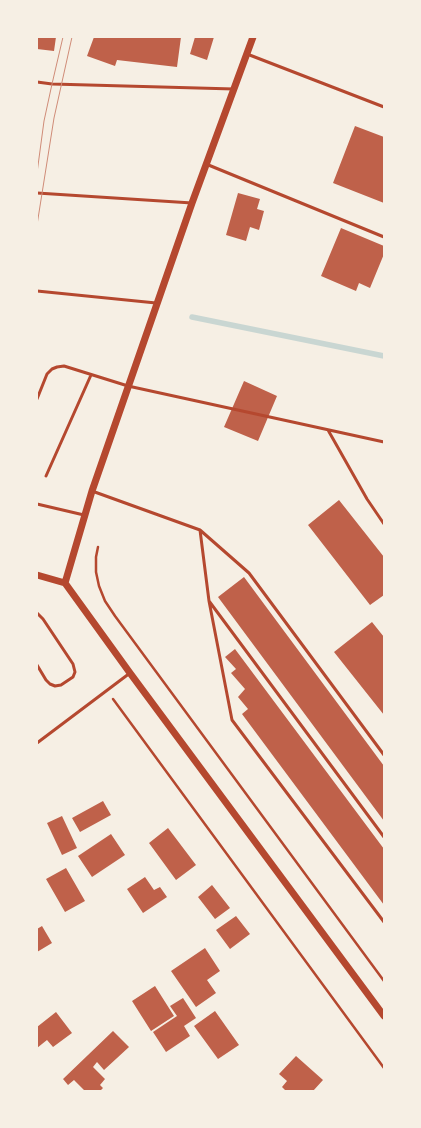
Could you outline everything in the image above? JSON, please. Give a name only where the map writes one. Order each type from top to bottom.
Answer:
[{"type":"street","points":[[65,583],[84,515],[128,386],[192,203],[253,37]]},
{"type":"street","points":[[37,575],[65,583],[384,1016]]},
{"type":"lane","points":[[247,54],[384,107]]},
{"type":"lane","points":[[37,82],[234,89]]},
{"type":"lane","points":[[206,164],[384,237]]},
{"type":"lane","points":[[37,193],[192,203]]},
{"type":"lane","points":[[37,291],[158,303]]},
{"type":"lane","points":[[37,399],[47,374],[52,369],[64,366],[128,386],[384,442]]},
{"type":"lane","points":[[46,476],[91,375]]},
{"type":"lane","points":[[328,430],[367,500],[384,524]]},
{"type":"lane","points":[[92,491],[200,530],[249,573],[384,755]]},
{"type":"lane","points":[[37,504],[84,515]]},
{"type":"lane","points":[[200,530],[209,601],[232,720],[384,922]]},
{"type":"lane","points":[[209,601],[384,837]]},
{"type":"lane","points":[[37,613],[43,619],[73,664],[75,672],[73,677],[61,685],[55,686],[46,680],[37,665]]},
{"type":"lane","points":[[37,743],[130,673]]},
{"type":"path","points":[[98,547],[96,572],[99,586],[105,601],[114,616],[384,982]]},
{"type":"path","points":[[107,691],[384,1068]]},
{"type":"building","points":[[37,37],[56,37],[54,51],[37,49]]},
{"type":"building","points":[[94,37],[181,37],[177,67],[117,60],[115,66],[87,56]]},
{"type":"building","points":[[195,37],[214,37],[207,60],[190,54]]},
{"type":"building","points":[[355,126],[384,137],[384,203],[333,183]]},
{"type":"building","points":[[238,193],[260,199],[257,209],[264,211],[259,230],[250,227],[246,241],[226,235]]},
{"type":"building","points":[[341,228],[384,246],[384,254],[370,288],[359,283],[356,291],[321,276]]},
{"type":"building","points":[[244,381],[277,396],[258,441],[224,427]]},
{"type":"building","points":[[339,500],[384,557],[384,595],[370,605],[308,525]]},
{"type":"building","points":[[244,577],[384,766],[384,821],[218,597]]},
{"type":"building","points":[[372,622],[384,637],[384,715],[334,652]]},
{"type":"building","points":[[235,649],[384,849],[384,905],[242,714],[248,709],[238,697],[245,689],[231,673],[236,669],[225,657]]},
{"type":"building","points":[[103,801],[111,815],[80,832],[72,818]]},
{"type":"building","points":[[62,816],[77,848],[62,855],[47,823]]},
{"type":"building","points":[[168,828],[196,865],[176,880],[149,843]]},
{"type":"building","points":[[111,834],[125,855],[92,877],[78,856]]},
{"type":"building","points":[[66,868],[85,901],[65,912],[46,879]]},
{"type":"building","points":[[145,877],[154,890],[160,887],[167,897],[143,913],[127,889]]},
{"type":"building","points":[[212,885],[230,908],[215,919],[198,897]]},
{"type":"building","points":[[236,916],[250,934],[230,949],[216,930]]},
{"type":"building","points":[[42,926],[52,943],[37,952],[37,929]]},
{"type":"building","points":[[205,948],[220,971],[207,980],[216,993],[196,1007],[171,971]]},
{"type":"building","points":[[155,986],[174,1016],[151,1031],[132,1001]]},
{"type":"building","points":[[183,998],[196,1018],[184,1026],[190,1036],[166,1052],[153,1032],[177,1016],[170,1006]]},
{"type":"building","points":[[215,1011],[239,1045],[218,1059],[194,1026]]},
{"type":"building","points":[[56,1012],[72,1033],[53,1047],[47,1040],[37,1048],[37,1027]]},
{"type":"building","points":[[113,1031],[129,1047],[104,1070],[97,1062],[93,1067],[105,1079],[100,1085],[103,1088],[100,1091],[85,1091],[74,1080],[68,1085],[63,1079]]},
{"type":"building","points":[[296,1056],[323,1080],[313,1091],[286,1091],[282,1087],[287,1081],[279,1074]]},
{"type":"waterway","points":[[192,317],[384,356]]},
{"type":"tram line","points":[[37,173],[44,121],[63,37]]},
{"type":"tram line","points":[[37,225],[54,118],[72,37]]}]
